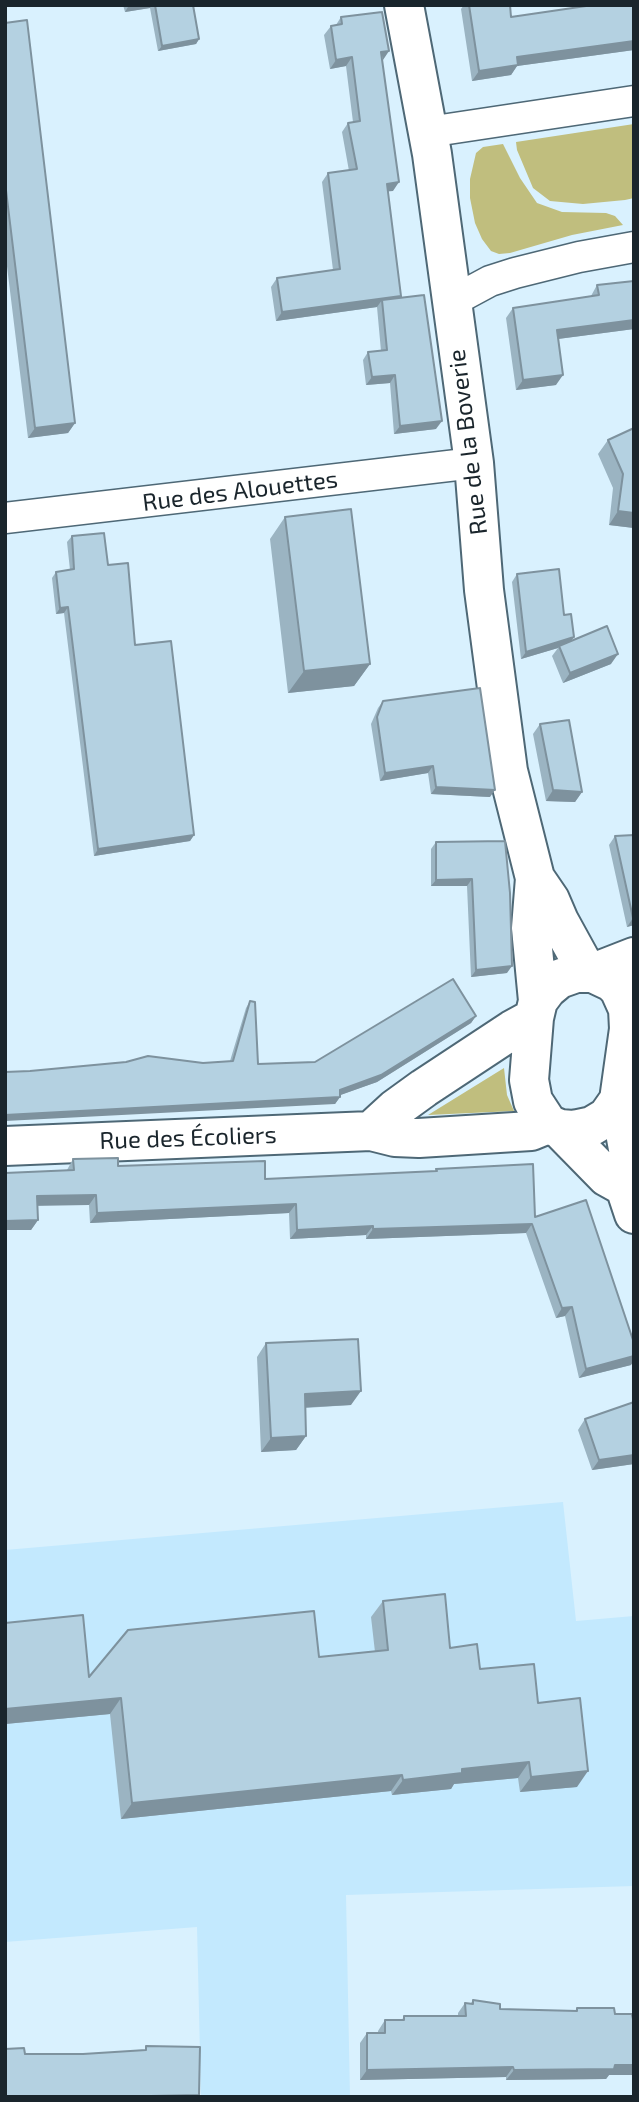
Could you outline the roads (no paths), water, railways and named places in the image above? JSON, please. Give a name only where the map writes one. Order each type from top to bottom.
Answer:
[{"type":"street","name":"Rue de la Boverie","points":[[404,5],[428,132],[474,463],[484,590],[508,771],[535,878],[531,928],[536,1010],[529,1080],[533,1101],[554,1126],[629,1201]]},
{"type":"street","points":[[428,132],[634,101]]},
{"type":"street","points":[[451,302],[490,281],[515,273],[634,247]]},
{"type":"street","name":"Rue des Alouettes","points":[[5,518],[474,463]]},
{"type":"street","name":"Rue de la Boverie","points":[[535,878],[590,972],[612,982],[619,989],[628,1009],[630,1042],[619,1100],[631,1166],[629,1201]]},
{"type":"street","points":[[371,1131],[424,1088],[512,1030],[536,1010],[547,989],[559,979],[634,957]]},
{"type":"street","points":[[554,1126],[573,1130],[592,1126],[607,1117],[619,1100]]},
{"type":"street","name":"Rue des Écoliers","points":[[5,1146],[371,1131],[395,1137],[419,1138],[531,1131],[554,1126]]}]
